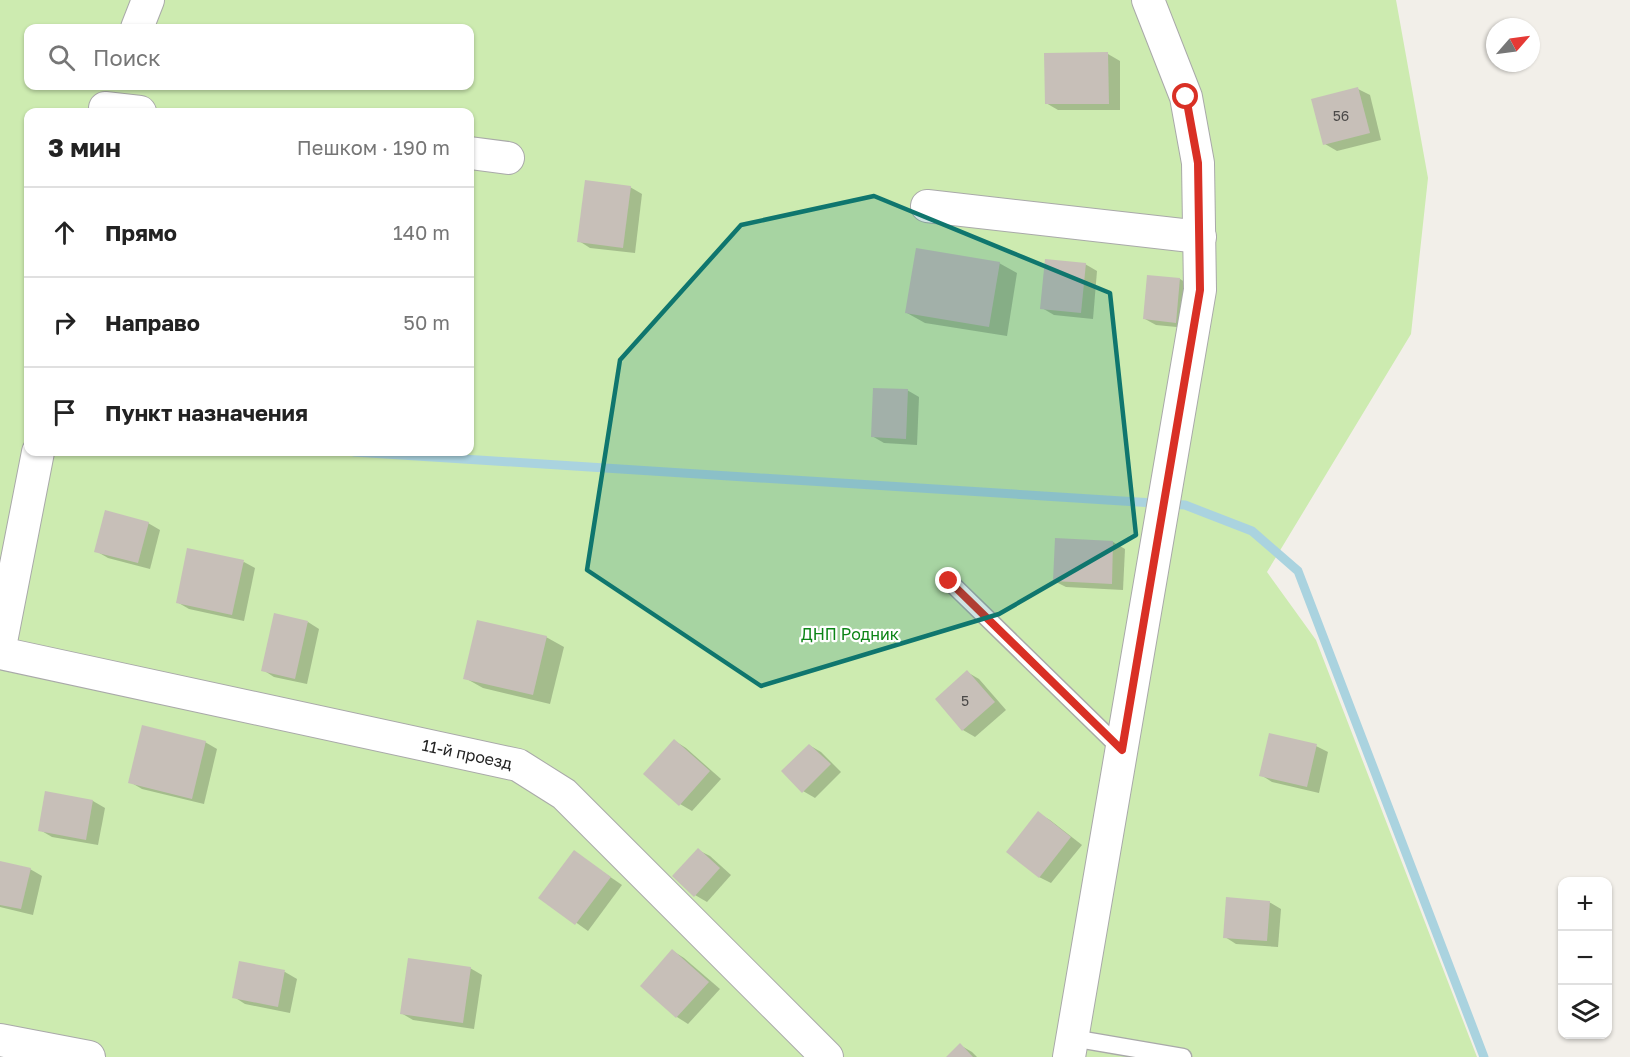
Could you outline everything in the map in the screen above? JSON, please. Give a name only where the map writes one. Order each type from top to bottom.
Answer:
[{"type":"street","points":[[138,24],[148,0]]},
{"type":"street","points":[[1071,1048],[1200,290],[1198,163],[1186,97],[1148,0]]},
{"type":"street","points":[[108,102],[127,108]]},
{"type":"street","points":[[474,154],[508,158]]},
{"type":"street","points":[[927,206],[1200,237]]},
{"type":"street","points":[[0,647],[37,456]]},
{"type":"street","name":"11-й проезд","points":[[0,653],[518,765],[564,794],[826,1057]]},
{"type":"street","points":[[0,1040],[89,1057]]},
{"type":"lane","points":[[949,581],[1122,750]]},
{"type":"lane","points":[[1071,1048],[1183,1057]]},
{"type":"highlighted area","points":[[874,196],[1110,293],[1136,535],[999,614],[761,686],[587,570],[620,360],[741,225]]},
{"type":"green space","name":"ДНП Родник","points":[[0,0],[1396,0],[1428,178],[1411,334],[1267,572],[1316,640],[1477,1057],[0,1057]]},
{"type":"building","points":[[1108,52],[1109,104],[1045,104],[1044,53]]},
{"type":"building","points":[[1358,87],[1370,133],[1323,145],[1311,99]]},
{"type":"building","points":[[585,180],[631,186],[623,248],[577,242]]},
{"type":"building","points":[[916,248],[1000,262],[989,327],[905,313]]},
{"type":"building","points":[[1045,259],[1086,263],[1081,313],[1040,309]]},
{"type":"building","points":[[1147,275],[1180,278],[1176,323],[1143,319]]},
{"type":"building","points":[[873,388],[908,389],[906,439],[871,437]]},
{"type":"building","points":[[105,510],[149,522],[138,563],[94,552]]},
{"type":"building","points":[[1055,538],[1113,541],[1112,584],[1053,581]]},
{"type":"building","points":[[187,548],[244,560],[232,615],[176,603]]},
{"type":"building","points":[[274,613],[308,621],[295,679],[261,671]]},
{"type":"building","points":[[477,620],[547,636],[533,695],[463,679]]},
{"type":"building","points":[[967,670],[995,702],[962,731],[935,699]]},
{"type":"building","points":[[142,725],[206,741],[192,799],[128,783]]},
{"type":"building","points":[[1269,733],[1317,744],[1307,787],[1259,776]]},
{"type":"building","points":[[674,739],[710,771],[679,806],[643,774]]},
{"type":"building","points":[[809,744],[831,764],[802,793],[781,771]]},
{"type":"building","points":[[45,791],[93,800],[86,840],[38,831]]},
{"type":"building","points":[[1038,811],[1071,837],[1039,878],[1006,852]]},
{"type":"building","points":[[698,848],[720,868],[694,897],[672,876]]},
{"type":"building","points":[[574,850],[611,877],[575,925],[538,898]]},
{"type":"building","points":[[0,861],[31,868],[21,909],[0,905]]},
{"type":"building","points":[[1226,897],[1270,901],[1267,941],[1223,938]]},
{"type":"building","points":[[672,949],[709,982],[676,1018],[640,986]]},
{"type":"building","points":[[408,958],[471,967],[463,1023],[400,1014]]},
{"type":"building","points":[[239,961],[285,970],[278,1007],[232,998]]},
{"type":"building","points":[[960,1043],[973,1057],[946,1057]]},
{"type":"waterway","points":[[417,456],[1185,505],[1252,531],[1298,571],[1484,1057]]},
{"type":"route","points":[[949,581],[1122,750],[1200,290],[1198,163],[1186,97]]}]
